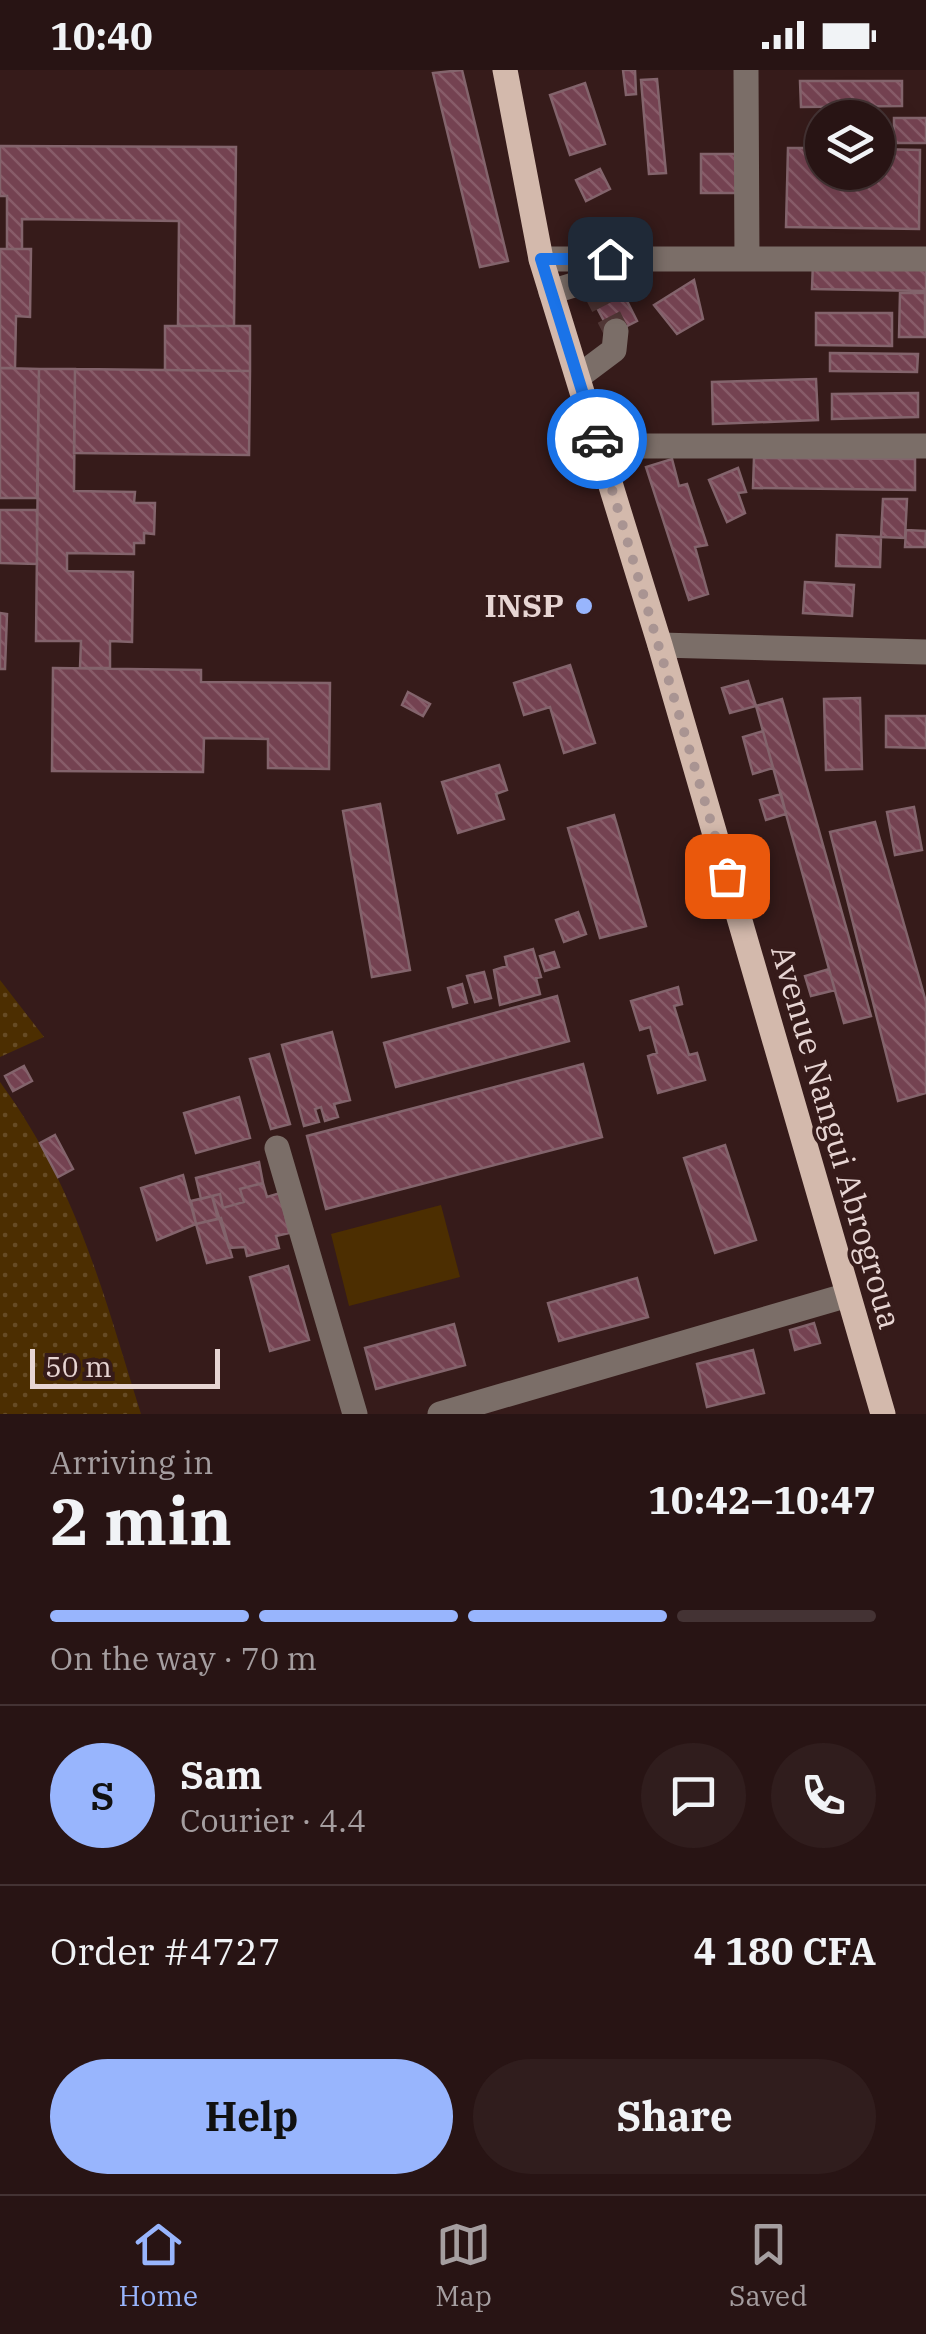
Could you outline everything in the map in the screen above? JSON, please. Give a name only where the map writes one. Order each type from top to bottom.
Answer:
[{"type":"main road","name":"Avenue Nangui Abrogroua","points":[[504,70],[541,259],[660,645],[883,1414]]},
{"type":"street","points":[[746,70],[747,259]]},
{"type":"street","points":[[541,259],[926,259]]},
{"type":"street","points":[[552,292],[580,283],[592,284]]},
{"type":"street","points":[[578,377],[614,350],[616,332]]},
{"type":"street","points":[[599,446],[926,446]]},
{"type":"street","points":[[660,645],[926,652]]},
{"type":"street","points":[[277,1148],[355,1414]]},
{"type":"street","points":[[440,1414],[848,1295]]},
{"type":"shaded area","points":[[0,980],[44,1037],[0,1057]]},
{"type":"shaded area","points":[[0,1082],[27,1121],[68,1201],[100,1283],[141,1414],[0,1414]]},
{"type":"shaded area","points":[[441,1205],[460,1277],[349,1306],[331,1234]]},
{"type":"building","points":[[462,70],[508,261],[480,267],[433,73]]},
{"type":"building","points":[[623,70],[635,70],[636,94],[626,95]]},
{"type":"building","points":[[657,79],[666,173],[649,174],[641,80]]},
{"type":"building","points":[[800,81],[902,81],[902,106],[895,106],[895,100],[805,100],[805,107],[801,107]]},
{"type":"building","points":[[585,83],[605,144],[570,155],[550,95]]},
{"type":"building","points":[[895,118],[926,118],[926,143],[895,143]]},
{"type":"building","points":[[0,146],[236,147],[234,326],[178,326],[179,221],[22,219],[22,249],[7,249],[7,196],[0,196]]},
{"type":"building","points":[[788,148],[805,148],[805,190],[895,190],[895,149],[920,150],[919,229],[786,227]]},
{"type":"building","points":[[701,154],[738,154],[738,193],[701,193]]},
{"type":"building","points":[[600,169],[610,189],[586,201],[576,180]]},
{"type":"building","points":[[0,249],[31,249],[30,317],[16,316],[15,368],[0,368]]},
{"type":"building","points":[[813,262],[926,264],[926,291],[812,289]]},
{"type":"building","points":[[613,273],[637,321],[611,334],[586,287]]},
{"type":"building","points":[[694,280],[703,319],[677,334],[654,305]]},
{"type":"building","points":[[900,293],[925,293],[925,337],[899,337]]},
{"type":"building","points":[[816,313],[892,313],[892,346],[816,345]]},
{"type":"building","points":[[165,326],[250,326],[250,371],[165,370]]},
{"type":"building","points":[[830,353],[918,354],[917,372],[830,371]]},
{"type":"building","points":[[0,368],[39,369],[37,498],[0,498]]},
{"type":"building","points":[[39,369],[75,369],[74,491],[135,492],[134,503],[155,503],[154,534],[144,533],[144,543],[134,543],[134,554],[67,553],[67,571],[133,572],[132,642],[110,641],[110,668],[80,668],[81,641],[36,641]]},
{"type":"building","points":[[75,369],[250,371],[249,455],[74,453]]},
{"type":"building","points":[[816,379],[818,420],[713,424],[712,382]]},
{"type":"building","points":[[918,393],[918,417],[832,419],[832,394]]},
{"type":"building","points":[[754,458],[915,459],[915,490],[753,488]]},
{"type":"building","points":[[672,459],[679,486],[687,484],[707,545],[695,547],[708,594],[689,600],[646,467]]},
{"type":"building","points":[[738,468],[746,492],[738,493],[745,513],[727,522],[709,480]]},
{"type":"building","points":[[883,499],[907,499],[905,538],[881,537]]},
{"type":"building","points":[[0,510],[37,510],[37,564],[0,563]]},
{"type":"building","points":[[906,530],[926,531],[925,547],[905,547]]},
{"type":"building","points":[[837,535],[881,537],[880,567],[836,566]]},
{"type":"building","points":[[805,582],[854,585],[852,616],[803,613]]},
{"type":"building","points":[[0,613],[7,614],[5,669],[0,669]]},
{"type":"building","points":[[570,665],[595,743],[564,753],[550,707],[524,715],[514,683]]},
{"type":"building","points":[[53,668],[201,670],[201,682],[330,683],[329,769],[268,768],[268,739],[204,738],[203,772],[52,771]]},
{"type":"building","points":[[748,681],[756,706],[730,713],[722,688]]},
{"type":"building","points":[[408,692],[430,704],[423,716],[402,705]]},
{"type":"building","points":[[860,698],[862,769],[826,770],[824,699]]},
{"type":"building","points":[[782,699],[871,1016],[844,1023],[756,706]]},
{"type":"building","points":[[886,716],[926,716],[926,748],[886,747]]},
{"type":"building","points":[[763,731],[773,768],[753,774],[743,737]]},
{"type":"building","points":[[499,765],[507,790],[496,794],[504,819],[458,833],[442,782]]},
{"type":"building","points":[[781,794],[786,814],[766,820],[760,800]]},
{"type":"building","points":[[380,804],[410,970],[372,977],[343,811]]},
{"type":"building","points":[[914,807],[922,850],[895,855],[887,812]]},
{"type":"building","points":[[614,815],[646,926],[600,938],[568,828]]},
{"type":"building","points":[[875,822],[926,1002],[926,1093],[898,1101],[830,832]]},
{"type":"building","points":[[578,912],[586,934],[564,942],[556,920]]},
{"type":"building","points":[[533,949],[541,977],[536,978],[540,994],[500,1005],[494,970],[507,966],[505,957]]},
{"type":"building","points":[[554,952],[559,967],[545,971],[540,956]]},
{"type":"building","points":[[829,969],[835,990],[811,996],[805,976]]},
{"type":"building","points":[[484,972],[491,998],[475,1002],[467,976]]},
{"type":"building","points":[[462,984],[467,1003],[453,1007],[448,988]]},
{"type":"building","points":[[678,987],[682,1004],[674,1006],[689,1055],[697,1053],[705,1080],[658,1093],[648,1056],[657,1053],[650,1027],[640,1030],[631,1001]]},
{"type":"building","points":[[557,996],[569,1041],[396,1087],[384,1043]]},
{"type":"building","points":[[332,1032],[350,1100],[334,1104],[338,1117],[325,1121],[321,1107],[315,1109],[319,1122],[304,1126],[282,1045]]},
{"type":"building","points":[[269,1054],[290,1124],[271,1129],[250,1059]]},
{"type":"building","points":[[583,1064],[602,1137],[326,1209],[307,1136]]},
{"type":"building","points":[[24,1066],[32,1081],[13,1091],[5,1076]]},
{"type":"building","points":[[239,1097],[250,1138],[196,1153],[184,1113]]},
{"type":"building","points":[[55,1135],[73,1169],[58,1177],[40,1143]]},
{"type":"building","points":[[725,1145],[756,1240],[715,1253],[684,1158]]},
{"type":"building","points":[[259,1162],[263,1183],[240,1189],[244,1202],[223,1208],[220,1194],[201,1199],[196,1178]]},
{"type":"building","points":[[183,1175],[196,1224],[157,1240],[141,1188]]},
{"type":"building","points":[[263,1183],[267,1197],[280,1193],[289,1233],[276,1236],[279,1248],[247,1256],[245,1247],[229,1248],[212,1196],[220,1194],[223,1208],[244,1202],[240,1189]]},
{"type":"building","points":[[212,1196],[218,1219],[196,1224],[191,1201]]},
{"type":"building","points":[[221,1218],[232,1257],[207,1263],[196,1224]]},
{"type":"building","points":[[288,1266],[309,1340],[270,1351],[250,1277]]},
{"type":"building","points":[[637,1278],[648,1317],[559,1341],[548,1303]]},
{"type":"building","points":[[814,1323],[820,1343],[795,1350],[790,1330]]},
{"type":"building","points":[[454,1324],[465,1365],[376,1389],[365,1348]]},
{"type":"building","points":[[753,1350],[764,1393],[707,1407],[697,1364]]},
{"type":"tunnel","points":[[592,284],[616,331]]},
{"type":"way so far","points":[[597,439],[727,876]]},
{"type":"place","name":"INSP","points":[[584,606]]},
{"type":"route","points":[[597,439],[541,259],[610,259]]}]
